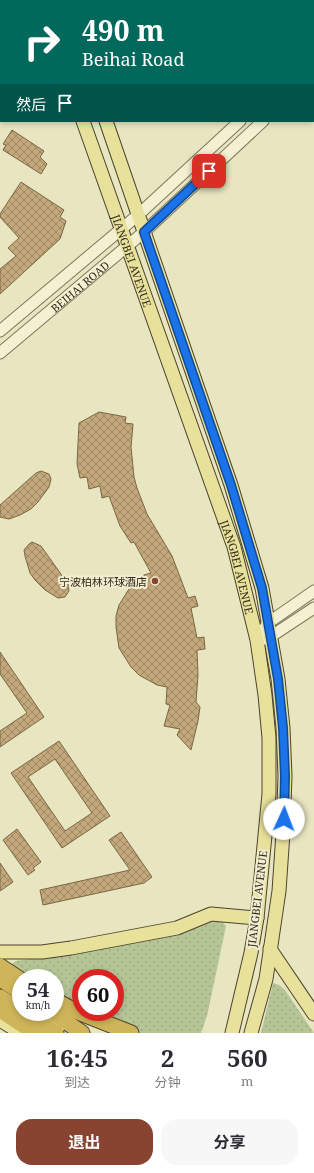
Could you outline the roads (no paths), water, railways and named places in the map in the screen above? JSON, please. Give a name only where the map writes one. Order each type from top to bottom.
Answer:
[{"type":"highway","points":[[0,966],[12,974]]},
{"type":"highway","points":[[0,979],[12,986]]},
{"type":"highway","points":[[0,997],[12,1004]]},
{"type":"highway","points":[[64,1005],[132,1033]]},
{"type":"highway","points":[[0,1010],[35,1033]]},
{"type":"highway","points":[[64,1020],[82,1033]]},
{"type":"highway","points":[[38,1021],[56,1033]]},
{"type":"main road","name":"JIANGBEI AVENUE","points":[[83,122],[234,547],[257,640],[265,695],[269,738],[269,794],[257,918],[251,953],[232,1033]]},
{"type":"main road","name":"JIANGBEI AVENUE","points":[[106,122],[231,485],[262,588],[278,679],[283,728],[285,776],[279,891],[266,979],[251,1033]]},
{"type":"main road","points":[[0,952],[42,952],[71,948],[177,928],[211,914],[257,918]]},
{"type":"main road","points":[[270,949],[314,1014]]},
{"type":"main road","points":[[0,986],[12,994]]},
{"type":"main road","points":[[0,1020],[21,1033]]},
{"type":"main road","points":[[55,1021],[74,1033]]},
{"type":"street","name":"BEIHAI ROAD","points":[[0,331],[122,230],[239,122]]},
{"type":"street","name":"BEIHAI ROAD","points":[[0,353],[144,232],[262,122]]},
{"type":"street","points":[[257,640],[268,623],[314,591]]},
{"type":"street","points":[[257,640],[270,637],[314,608]]},
{"type":"place","name":"宁波柏林环球酒店","points":[[155,581]]}]
